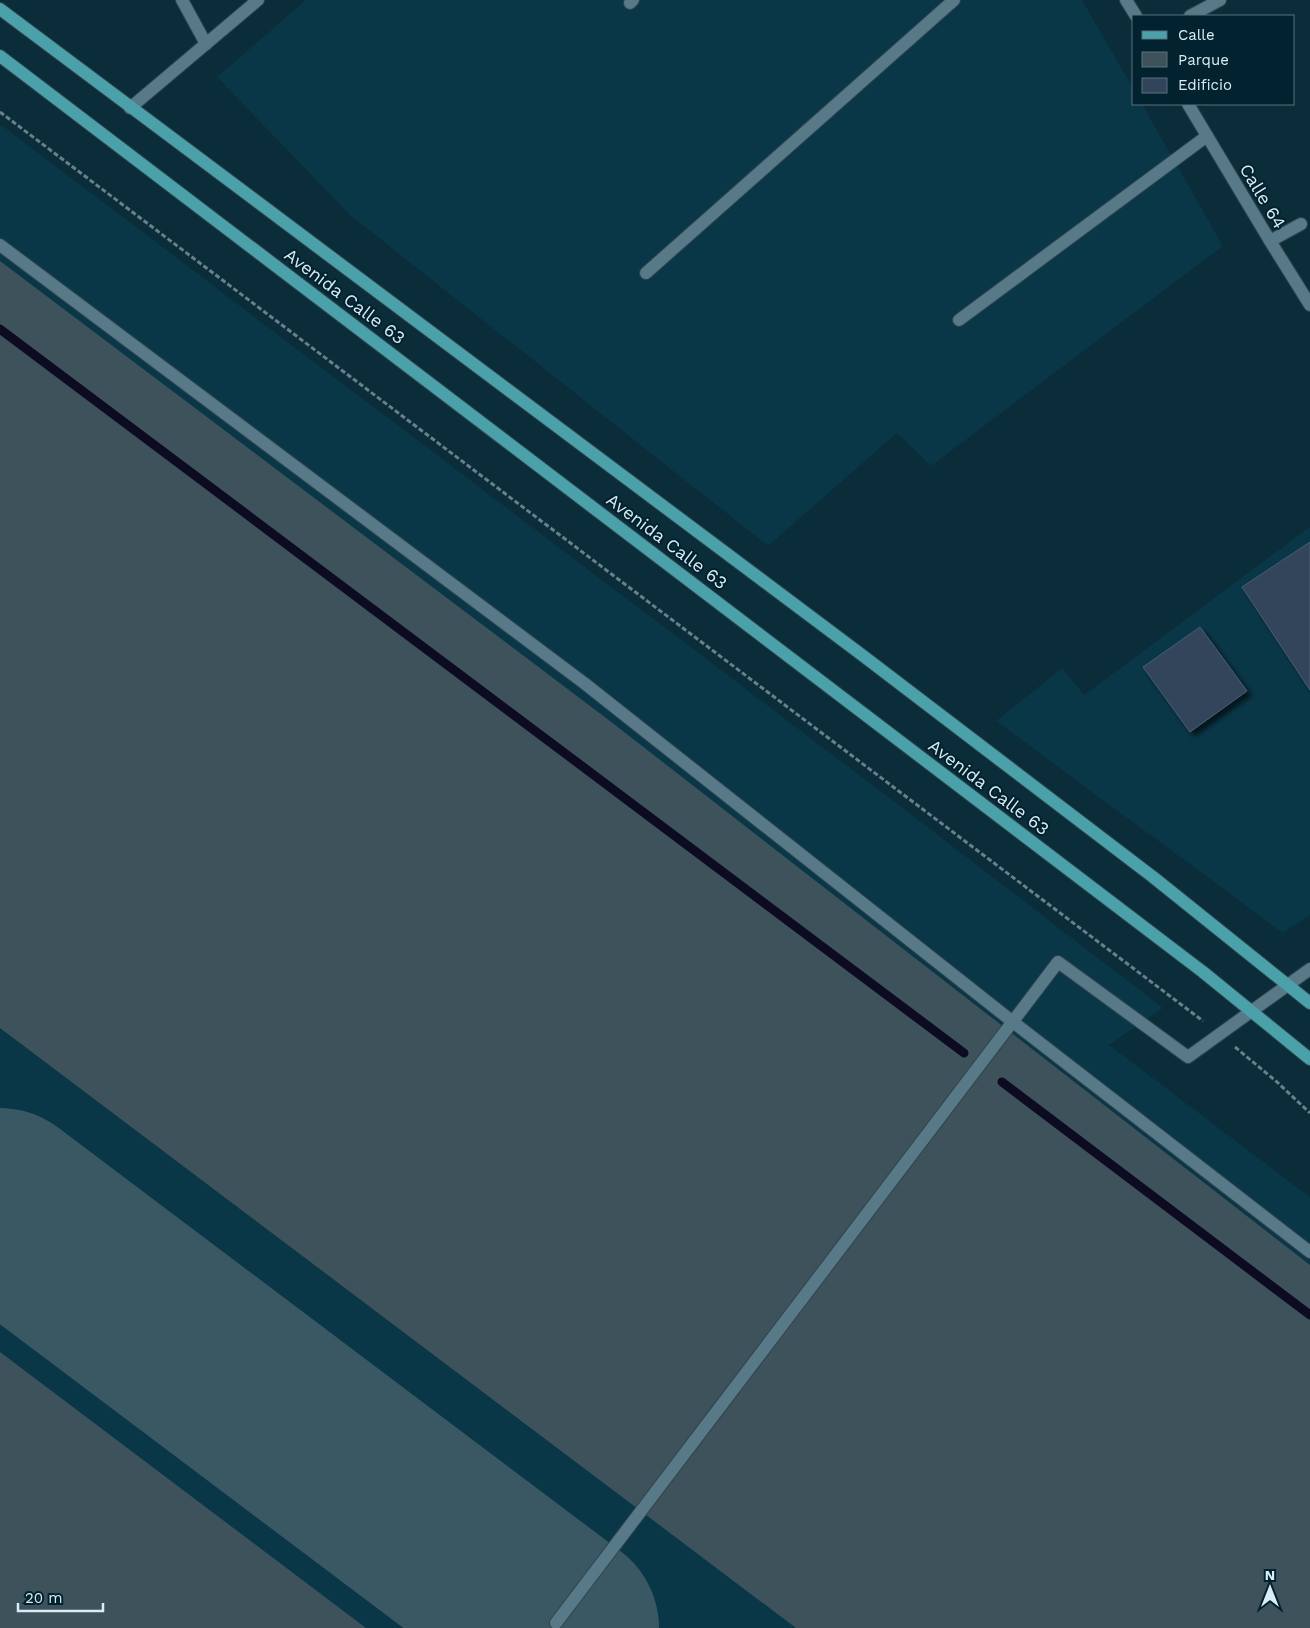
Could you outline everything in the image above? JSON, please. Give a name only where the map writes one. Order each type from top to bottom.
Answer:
[{"type":"main road","name":"Avenida Calle 63","points":[[0,9],[862,654],[1153,877],[1310,1003]]},
{"type":"main road","name":"Avenida Calle 63","points":[[0,56],[1252,1010],[1310,1059]]},
{"type":"street","points":[[182,0],[206,44]]},
{"type":"street","points":[[130,108],[258,0]]},
{"type":"street","points":[[646,272],[954,0]]},
{"type":"street","points":[[1126,0],[1135,15]]},
{"type":"street","points":[[1192,15],[1220,0]]},
{"type":"street","name":"Calle 64","points":[[1189,105],[1270,241],[1306,288],[1310,305]]},
{"type":"street","points":[[959,320],[1207,136]]},
{"type":"street","points":[[1270,241],[1301,224]]},
{"type":"street","points":[[0,245],[584,683],[1013,1022],[1310,1252]]},
{"type":"street","points":[[556,1623],[1058,962],[1188,1057],[1310,969]]},
{"type":"path","points":[[0,112],[1177,1000],[1277,1082],[1310,1113]]},
{"type":"shaded area","points":[[306,0],[1082,0],[1132,87],[1132,105],[1143,105],[1223,246],[931,466],[897,433],[768,546],[350,215],[217,77]]},
{"type":"shaded area","points":[[0,124],[887,796],[1163,1008],[1109,1045],[1310,1197],[1310,1628],[0,1628]]},
{"type":"shaded area","points":[[1310,527],[1310,915],[1283,933],[996,721],[1062,668],[1084,695]]},
{"type":"green space","points":[[0,261],[610,721],[1310,1265],[1310,1628],[796,1628],[0,1028]]},
{"type":"green space","points":[[0,1352],[366,1628],[0,1628]]},
{"type":"building","points":[[1310,542],[1310,690],[1242,587]]},
{"type":"building","points":[[1200,627],[1247,691],[1190,732],[1143,667]]},
{"type":"waterway","points":[[0,329],[964,1053]]},
{"type":"waterway","points":[[1002,1082],[1310,1315]]},
{"type":"runway","points":[[0,1204],[563,1628]]}]
